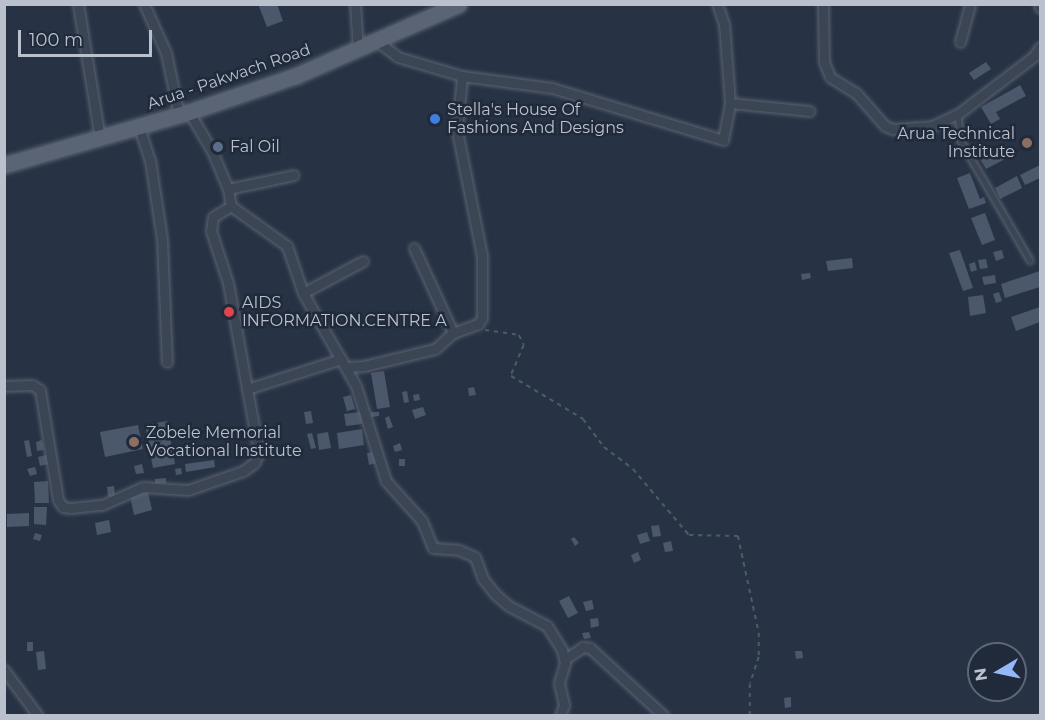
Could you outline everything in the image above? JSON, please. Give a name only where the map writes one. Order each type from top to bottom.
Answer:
[{"type":"main road","name":"Arua - Pakwach Road","points":[[4,165],[184,114],[358,50],[459,4]]},
{"type":"street","points":[[78,4],[100,138]]},
{"type":"street","points":[[144,4],[166,53],[184,114],[212,151],[228,189],[231,206],[284,241],[303,293],[344,363],[386,481],[422,521],[433,548],[459,550],[475,557],[490,588],[509,606],[547,626],[565,659]]},
{"type":"street","points":[[355,4],[358,50]]},
{"type":"street","points":[[378,42],[398,57],[462,76],[552,88],[721,140],[726,138],[730,102],[724,24],[717,4]]},
{"type":"street","points":[[823,4],[824,62],[830,77],[862,97],[885,126],[902,130],[921,128],[958,114],[1019,69],[1041,47]]},
{"type":"street","points":[[960,42],[970,4]]},
{"type":"street","points":[[247,389],[344,363],[364,366],[435,349],[453,333],[478,324],[482,318],[482,256],[457,131],[462,76]]},
{"type":"street","points":[[730,102],[810,111]]},
{"type":"street","points":[[139,127],[150,160],[162,239],[167,362]]},
{"type":"street","points":[[228,189],[294,175]]},
{"type":"street","points":[[4,386],[32,384],[40,390],[58,501],[63,507],[102,505],[143,487],[188,490],[243,471],[254,463],[259,453],[228,283],[211,231],[213,217],[231,206]]},
{"type":"street","points":[[414,248],[453,333]]},
{"type":"street","points":[[303,293],[363,261]]},
{"type":"street","points":[[560,716],[564,700],[559,682],[565,659],[584,647],[590,648],[664,716]]},
{"type":"street","points":[[4,670],[38,716]]},
{"type":"lane","points":[[958,114],[960,141],[1030,260]]},
{"type":"path","points":[[478,324],[484,330],[519,335],[524,345],[511,376],[583,419],[604,447],[633,469],[689,535],[738,536],[759,633],[759,657],[750,684],[750,716]]},
{"type":"building","points":[[258,4],[277,4],[283,21],[267,27]]},
{"type":"building","points":[[986,62],[991,69],[974,80],[969,73]]},
{"type":"building","points":[[1020,85],[1026,96],[996,112],[1000,119],[991,124],[981,107]]},
{"type":"building","points":[[1006,145],[1011,156],[986,169],[980,159]]},
{"type":"building","points":[[1040,165],[1040,178],[1025,185],[1020,175]]},
{"type":"building","points":[[970,173],[980,199],[984,197],[986,203],[969,209],[957,178]]},
{"type":"building","points":[[1017,176],[1022,188],[1000,199],[995,188]]},
{"type":"building","points":[[985,213],[995,240],[982,245],[971,218]]},
{"type":"building","points":[[960,250],[973,288],[963,291],[949,253]]},
{"type":"building","points":[[1002,250],[1004,258],[996,261],[993,252]]},
{"type":"building","points":[[852,258],[853,268],[828,271],[826,261]]},
{"type":"building","points":[[986,259],[988,268],[980,269],[978,260]]},
{"type":"building","points":[[975,262],[977,270],[971,272],[969,264]]},
{"type":"building","points":[[1040,271],[1040,287],[1005,298],[1001,284]]},
{"type":"building","points":[[810,273],[811,278],[802,280],[801,274]]},
{"type":"building","points":[[995,275],[996,283],[984,285],[982,277]]},
{"type":"building","points":[[999,292],[1002,301],[996,303],[993,294]]},
{"type":"building","points":[[983,295],[986,313],[970,316],[968,297]]},
{"type":"building","points":[[1040,307],[1040,322],[1016,331],[1011,317]]},
{"type":"building","points":[[384,371],[390,407],[377,409],[371,373]]},
{"type":"building","points":[[474,387],[476,395],[469,396],[468,388]]},
{"type":"building","points":[[407,391],[409,402],[404,403],[402,392]]},
{"type":"building","points":[[419,394],[420,400],[414,401],[413,395]]},
{"type":"building","points":[[351,395],[355,409],[347,411],[343,397]]},
{"type":"building","points":[[423,407],[426,415],[415,419],[412,410]]},
{"type":"building","points":[[311,411],[313,423],[306,424],[304,412]]},
{"type":"building","points":[[361,412],[362,424],[346,426],[344,414]]},
{"type":"building","points":[[371,412],[379,412],[379,416],[371,417]]},
{"type":"building","points":[[389,416],[393,427],[388,429],[385,418]]},
{"type":"building","points":[[167,421],[175,464],[153,468],[145,425]]},
{"type":"building","points":[[138,425],[143,449],[105,457],[100,432]]},
{"type":"building","points":[[362,429],[364,445],[339,449],[337,433]]},
{"type":"building","points":[[328,432],[331,448],[319,450],[317,434]]},
{"type":"building","points":[[312,433],[316,448],[311,449],[307,434]]},
{"type":"building","points":[[29,440],[32,456],[27,457],[24,441]]},
{"type":"building","points":[[42,440],[44,450],[37,451],[36,442]]},
{"type":"building","points":[[400,443],[402,450],[395,452],[393,446]]},
{"type":"building","points":[[374,452],[376,463],[369,465],[367,453]]},
{"type":"building","points":[[46,455],[48,464],[40,466],[38,457]]},
{"type":"building","points":[[399,459],[405,459],[405,466],[399,466]]},
{"type":"building","points":[[214,460],[215,467],[186,472],[185,464]]},
{"type":"building","points":[[142,464],[144,473],[136,474],[134,466]]},
{"type":"building","points":[[35,467],[37,474],[30,476],[27,469]]},
{"type":"building","points":[[181,468],[182,474],[176,475],[175,469]]},
{"type":"building","points":[[166,478],[166,483],[155,484],[155,479]]},
{"type":"building","points":[[48,481],[49,503],[35,503],[34,482]]},
{"type":"building","points":[[114,486],[115,496],[108,497],[107,487]]},
{"type":"building","points":[[148,492],[152,510],[134,515],[130,496]]},
{"type":"building","points":[[34,507],[47,507],[46,525],[34,524]]},
{"type":"building","points":[[29,513],[29,526],[7,527],[7,514]]},
{"type":"building","points":[[109,520],[111,532],[97,535],[95,523]]},
{"type":"building","points":[[659,525],[661,536],[653,537],[651,526]]},
{"type":"building","points":[[647,532],[650,541],[640,544],[637,535]]},
{"type":"building","points":[[35,533],[42,535],[40,541],[33,539]]},
{"type":"building","points":[[574,537],[579,543],[575,546],[571,539]]},
{"type":"building","points":[[671,541],[673,551],[665,552],[663,543]]},
{"type":"building","points":[[638,552],[641,560],[634,563],[631,555]]},
{"type":"building","points":[[569,596],[578,613],[568,618],[559,601]]},
{"type":"building","points":[[592,600],[594,609],[586,611],[583,602]]},
{"type":"building","points":[[598,618],[599,626],[591,628],[590,619]]},
{"type":"building","points":[[589,632],[591,638],[584,639],[582,633]]},
{"type":"building","points":[[27,642],[33,642],[33,651],[27,651]]},
{"type":"building","points":[[44,651],[46,669],[38,670],[36,652]]},
{"type":"building","points":[[795,651],[802,651],[803,658],[796,659]]},
{"type":"building","points":[[791,697],[791,707],[785,708],[784,698]]},
{"type":"place","name":"Stella's House Of Fashions And Designs","points":[[435,119]]},
{"type":"place","name":"Arua Technical Institute","points":[[1027,143]]},
{"type":"place","name":"Fal Oil","points":[[218,147]]},
{"type":"place","name":"AIDS INFORMATION.CENTRE A","points":[[229,312]]},
{"type":"place","name":"Zobele Memorial Vocational Institute","points":[[134,442]]}]
